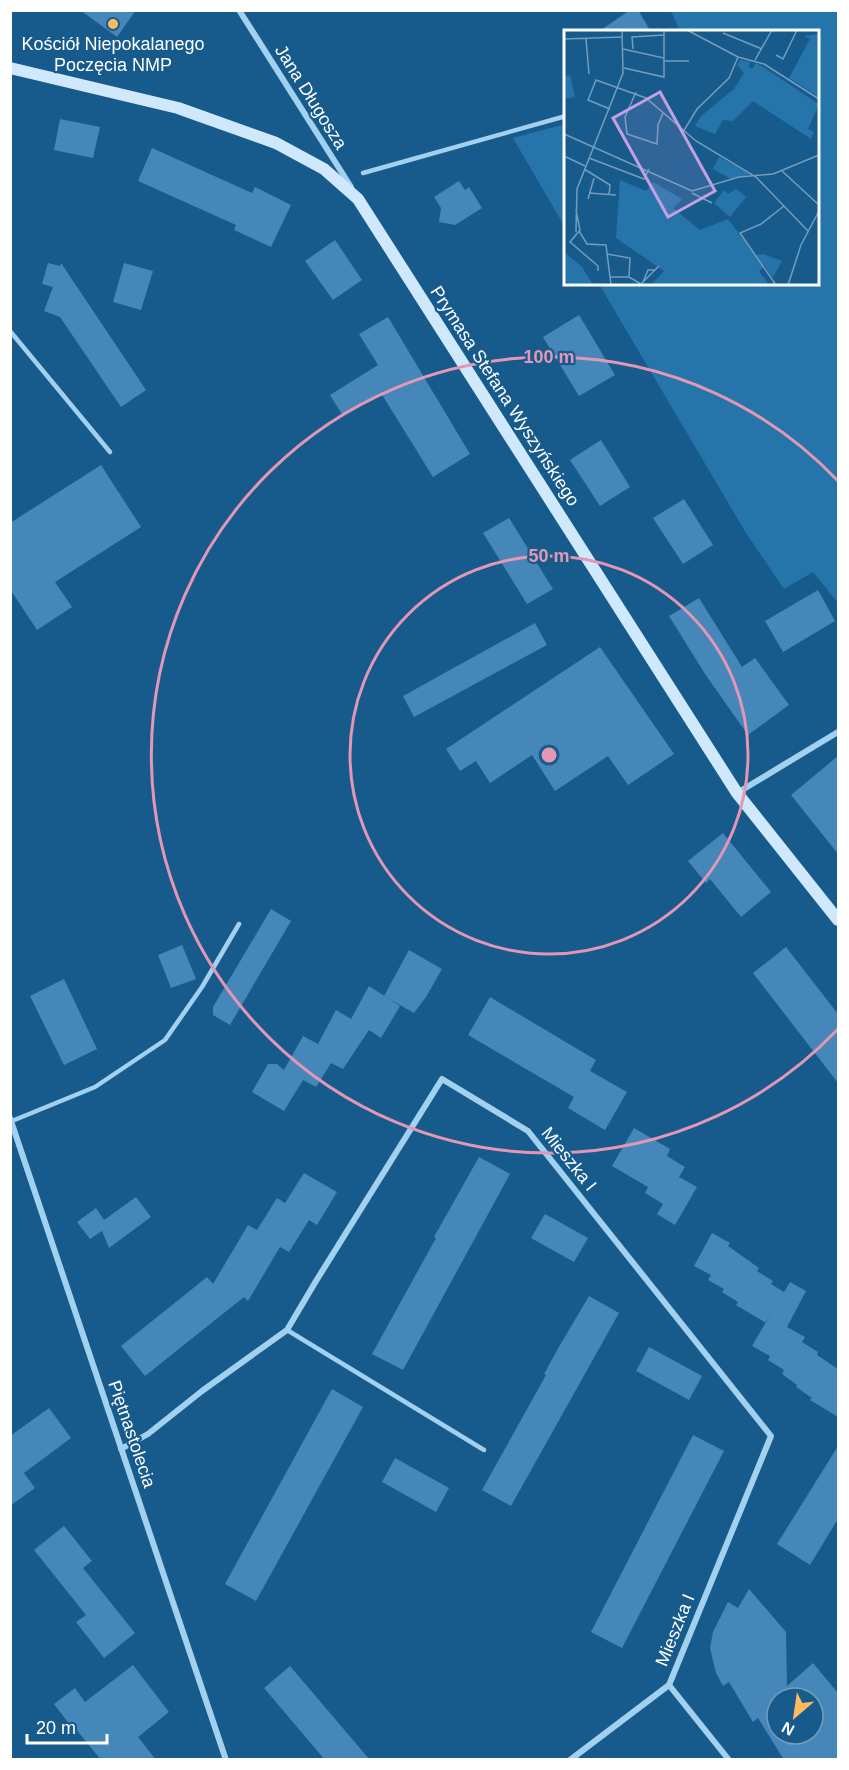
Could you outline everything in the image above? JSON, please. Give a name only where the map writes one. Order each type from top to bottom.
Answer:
[{"type":"street","name":"Jana Długosza","points":[[239,10],[358,199]]},
{"type":"street","name":"Prymasa Stefana Wyszyńskiego","points":[[10,68],[178,108],[276,143],[324,169],[358,199],[737,793],[838,920]]},
{"type":"street","points":[[737,793],[838,732]]},
{"type":"street","name":"Mieszka I","points":[[121,1449],[148,1434],[202,1391],[287,1330],[442,1079],[528,1131],[771,1436],[669,1684],[570,1760]]},
{"type":"street","name":"Piętnastolecia","points":[[11,1119],[226,1760]]},
{"type":"street","name":"Mieszka I","points":[[669,1684],[729,1760]]},
{"type":"lane","points":[[363,173],[564,117]]},
{"type":"lane","points":[[10,331],[110,452]]},
{"type":"lane","points":[[11,1119],[95,1087],[165,1040],[202,987],[239,924]]},
{"type":"lane","points":[[287,1330],[484,1450]]},
{"type":"shaded area","points":[[671,11],[838,11],[838,603],[813,572],[784,589],[746,533],[600,285],[819,285],[819,30],[680,30]]},
{"type":"shaded area","points":[[564,125],[564,225],[513,138]]},
{"type":"building","name":"Kościół Niepokalanego Poczęcia NMP","points":[[80,10],[136,10],[117,37]]},
{"type":"building","points":[[630,10],[638,10],[650,30],[601,30]]},
{"type":"building","points":[[60,119],[100,127],[93,158],[54,150]]},
{"type":"building","points":[[152,148],[252,193],[255,187],[291,205],[271,247],[234,230],[236,225],[138,181]]},
{"type":"building","points":[[459,181],[465,190],[469,187],[482,208],[455,225],[439,222],[441,208],[434,197]]},
{"type":"building","points":[[335,240],[362,280],[333,300],[305,261]]},
{"type":"building","points":[[48,263],[60,266],[61,263],[146,390],[121,407],[60,317],[44,311],[53,287],[42,284]]},
{"type":"building","points":[[124,263],[153,271],[141,310],[113,302]]},
{"type":"building","points":[[579,315],[615,375],[579,396],[543,337]]},
{"type":"building","points":[[388,317],[470,454],[433,477],[381,393],[343,416],[330,395],[378,365],[359,334]]},
{"type":"building","points":[[601,440],[630,487],[600,506],[570,460]]},
{"type":"building","points":[[101,465],[141,527],[55,582],[72,607],[37,630],[10,589],[10,523]]},
{"type":"building","points":[[684,499],[713,545],[683,564],[653,518]]},
{"type":"building","points":[[509,518],[553,589],[527,604],[483,533]]},
{"type":"building","points":[[818,590],[835,621],[783,652],[765,621]]},
{"type":"building","points":[[699,598],[742,667],[755,658],[789,705],[748,735],[705,674],[669,616]]},
{"type":"building","points":[[535,623],[547,645],[414,717],[403,696]]},
{"type":"building","points":[[600,647],[674,754],[628,785],[608,756],[555,791],[532,755],[490,783],[476,761],[460,771],[446,749]]},
{"type":"building","points":[[838,756],[838,854],[791,795]]},
{"type":"building","points":[[723,833],[771,892],[741,917],[710,879],[706,883],[688,861]]},
{"type":"building","points":[[271,909],[291,921],[230,1025],[213,1015],[213,1007]]},
{"type":"building","points":[[182,945],[196,979],[171,988],[158,955]]},
{"type":"building","points":[[786,947],[838,1014],[838,1083],[753,973]]},
{"type":"building","points":[[409,950],[442,969],[414,1013],[384,996]]},
{"type":"building","points":[[64,979],[97,1049],[64,1065],[30,996]]},
{"type":"building","points":[[369,986],[400,1006],[381,1038],[369,1030],[343,1069],[331,1063],[316,1087],[303,1080],[284,1111],[252,1092],[268,1064],[277,1064],[284,1070],[303,1036],[318,1044],[336,1010],[351,1019]]},
{"type":"building","points":[[490,997],[596,1060],[590,1071],[627,1092],[605,1130],[568,1108],[574,1097],[468,1035]]},
{"type":"building","points":[[634,1128],[670,1149],[667,1156],[685,1167],[679,1177],[697,1187],[675,1225],[657,1214],[663,1204],[645,1193],[648,1187],[612,1166]]},
{"type":"building","points":[[479,1157],[510,1174],[403,1370],[372,1354]]},
{"type":"building","points":[[304,1173],[337,1192],[317,1225],[309,1220],[289,1252],[280,1247],[248,1301],[244,1297],[145,1376],[121,1346],[207,1277],[213,1284],[248,1225],[257,1230],[277,1198],[285,1203]]},
{"type":"building","points":[[136,1197],[151,1217],[109,1248],[102,1231],[90,1239],[77,1222],[96,1208],[104,1220]]},
{"type":"building","points":[[545,1214],[588,1238],[574,1262],[531,1238]]},
{"type":"building","points":[[712,1233],[730,1243],[728,1246],[759,1268],[757,1271],[773,1281],[771,1284],[784,1292],[790,1282],[806,1291],[787,1327],[805,1337],[802,1342],[838,1369],[838,1417],[810,1400],[812,1398],[782,1374],[784,1370],[768,1360],[770,1356],[752,1346],[766,1323],[736,1305],[738,1302],[722,1292],[724,1289],[708,1280],[711,1275],[694,1266]]},
{"type":"building","points":[[589,1296],[619,1313],[511,1506],[482,1490]]},
{"type":"building","points":[[649,1347],[702,1376],[689,1400],[636,1371]]},
{"type":"building","points":[[332,1389],[363,1407],[256,1601],[225,1584]]},
{"type":"building","points":[[49,1408],[71,1438],[24,1473],[35,1488],[10,1506],[10,1436]]},
{"type":"building","points":[[693,1435],[724,1451],[622,1648],[591,1632]]},
{"type":"building","points":[[838,1446],[838,1519],[810,1565],[777,1544]]},
{"type":"building","points":[[395,1458],[449,1488],[436,1512],[382,1482]]},
{"type":"building","points":[[64,1526],[92,1561],[83,1568],[135,1633],[104,1658],[76,1622],[86,1615],[34,1550]]},
{"type":"building","points":[[749,1589],[786,1632],[787,1686],[765,1686],[765,1729],[758,1718],[753,1722],[729,1682],[723,1686],[716,1673],[710,1648],[713,1632],[728,1602],[738,1608]]},
{"type":"building","points":[[813,1663],[838,1693],[838,1760],[784,1760],[775,1746],[825,1746],[825,1686],[787,1686]]},
{"type":"building","points":[[133,1665],[169,1712],[138,1737],[156,1760],[101,1760],[54,1704],[75,1688],[85,1702]]},
{"type":"building","points":[[290,1666],[370,1760],[325,1760],[264,1688]]},
{"type":"place","name":"Kościół Niepokalanego Poczęcia NMP","points":[[113,24]]}]
